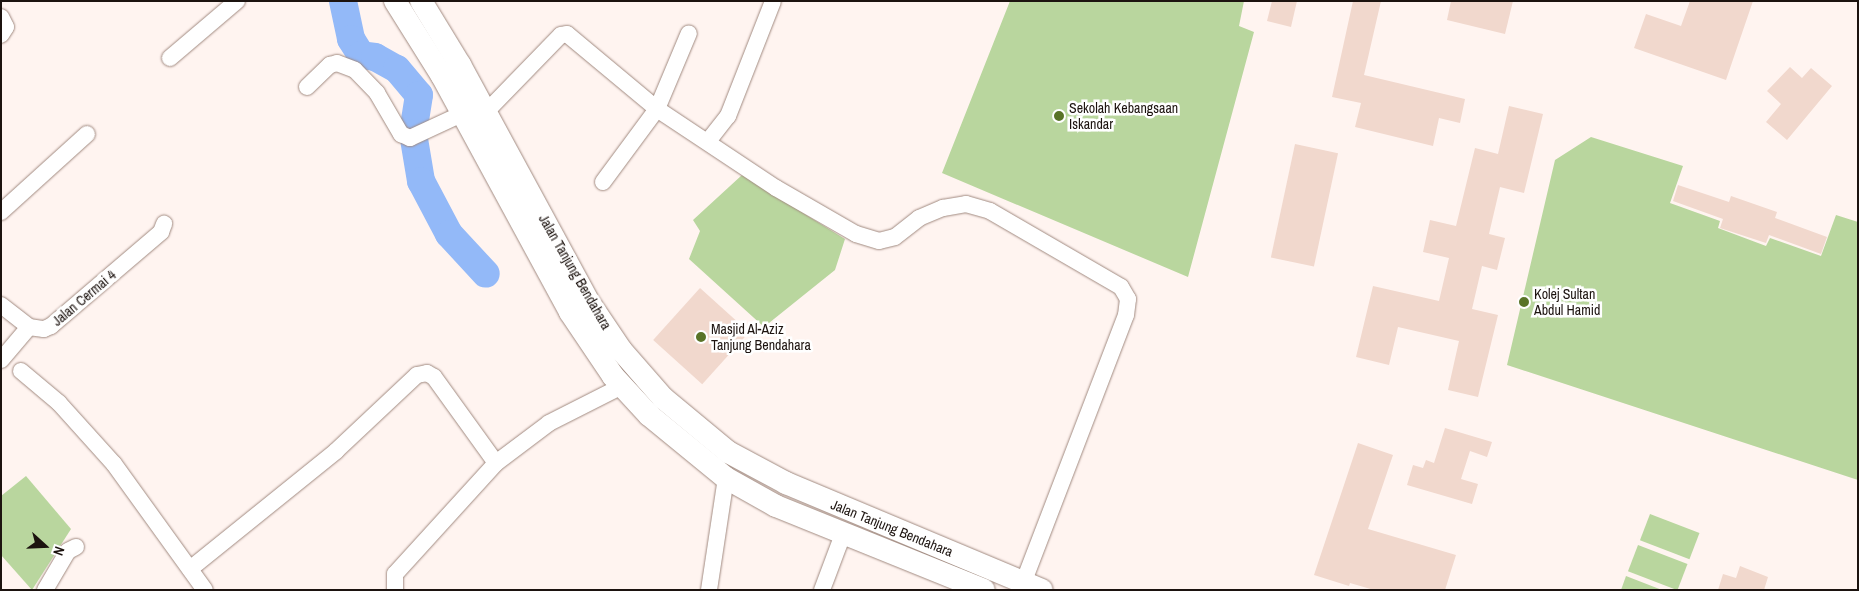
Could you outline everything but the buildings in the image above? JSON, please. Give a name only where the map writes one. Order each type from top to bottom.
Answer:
[{"type":"main road","name":"Jalan Tanjung Bendahara","points":[[395,1],[462,114],[570,312],[622,386],[649,415],[726,478],[776,506],[984,590]]},
{"type":"main road","name":"Jalan Tanjung Bendahara","points":[[421,1],[486,112],[588,301],[621,350],[663,398],[728,452],[786,483],[1033,586]]},
{"type":"street","points":[[170,58],[237,1]]},
{"type":"street","points":[[709,140],[728,116],[773,1]]},
{"type":"street","points":[[1,17],[6,27],[1,35]]},
{"type":"street","points":[[603,182],[657,109],[689,33]]},
{"type":"street","points":[[486,112],[561,35],[567,34],[657,109],[709,140],[776,188],[856,234],[879,241],[894,237],[927,215],[942,208],[966,204],[990,211],[1121,286],[1128,299],[1126,315],[1033,586]]},
{"type":"street","points":[[307,87],[330,65],[337,64],[354,70],[377,93],[401,134],[413,137],[462,114]]},
{"type":"street","points":[[1,212],[86,134]]},
{"type":"street","name":"Jalan Cermai 4","points":[[29,327],[44,329],[51,326],[161,232],[164,224]]},
{"type":"street","points":[[1,305],[29,327],[1,360]]},
{"type":"street","points":[[22,371],[59,404],[114,464],[205,590]]},
{"type":"street","points":[[190,569],[336,451],[418,375],[426,373],[434,377],[496,463]]},
{"type":"street","points":[[395,590],[395,574],[496,463],[549,423],[622,386]]},
{"type":"street","points":[[709,590],[726,478]]},
{"type":"street","points":[[822,590],[843,534]]},
{"type":"street","points":[[45,590],[68,551],[76,547]]},
{"type":"green space","name":"Sekolah Kebangsaan Iskandar","points":[[1010,1],[1244,1],[1239,26],[1254,32],[1188,277],[942,173]]},
{"type":"green space","points":[[1591,137],[1683,166],[1670,203],[1720,221],[1718,228],[1766,246],[1770,238],[1821,256],[1836,215],[1858,222],[1858,480],[1507,365],[1555,160]]},
{"type":"green space","points":[[742,175],[845,239],[835,270],[764,327],[689,259],[700,231],[693,220]]},
{"type":"green space","points":[[26,476],[71,529],[32,590],[1,555],[1,496]]},
{"type":"green space","points":[[1650,514],[1699,533],[1689,559],[1640,540]]},
{"type":"green space","points":[[1638,545],[1687,564],[1677,590],[1628,571]]},
{"type":"green space","points":[[1626,576],[1662,590],[1621,590]]},
{"type":"waterway","points":[[343,1],[351,39],[361,55],[375,57],[397,69],[419,95],[413,133],[421,181],[449,234],[486,274]]},
{"type":"place","name":"Sekolah Kebangsaan Iskandar","points":[[1059,116]]},
{"type":"place","name":"Kolej Sultan Abdul Hamid","points":[[1524,302]]},
{"type":"place","name":"Masjid Al-Aziz Tanjung Bendahara","points":[[701,337]]}]
